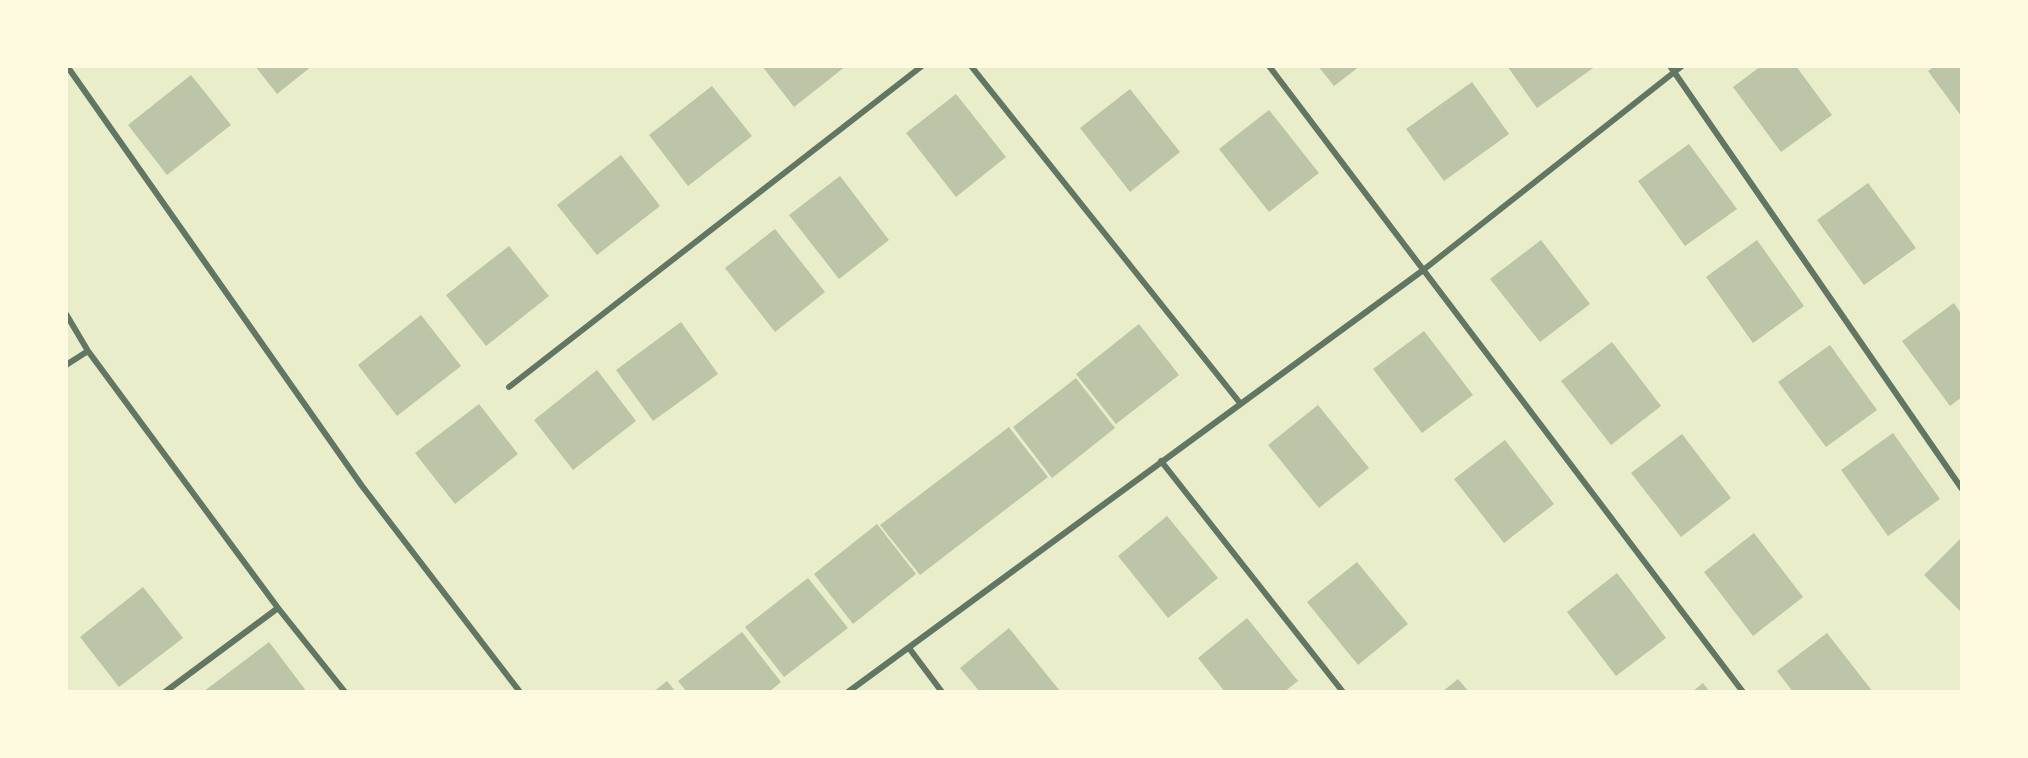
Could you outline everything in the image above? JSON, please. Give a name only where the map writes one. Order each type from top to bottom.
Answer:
[{"type":"street","points":[[67,66],[362,486],[520,692]]},
{"type":"street","points":[[509,387],[922,66]]},
{"type":"street","points":[[971,66],[1240,403]]},
{"type":"street","points":[[1269,66],[1743,692]]},
{"type":"street","points":[[848,692],[1422,271],[1672,69],[1682,66]]},
{"type":"street","points":[[1672,69],[1962,489]]},
{"type":"street","points":[[66,314],[88,351],[278,608],[345,692]]},
{"type":"street","points":[[66,365],[88,351]]},
{"type":"street","points":[[1161,461],[1343,692]]},
{"type":"street","points":[[165,692],[278,608]]},
{"type":"street","points":[[909,648],[942,692]]},
{"type":"building","points":[[255,66],[312,66],[277,94]]},
{"type":"building","points":[[762,66],[846,66],[794,107]]},
{"type":"building","points":[[1318,66],[1360,66],[1334,86]]},
{"type":"building","points":[[1507,66],[1596,66],[1537,108]]},
{"type":"building","points":[[1761,66],[1796,66],[1832,115],[1781,152],[1733,87]]},
{"type":"building","points":[[1935,66],[1962,66],[1962,117],[1928,71]]},
{"type":"building","points":[[191,75],[231,125],[167,175],[128,125]]},
{"type":"building","points":[[1472,82],[1509,134],[1444,181],[1406,129]]},
{"type":"building","points":[[712,86],[752,136],[688,186],[649,135]]},
{"type":"building","points":[[1130,89],[1180,152],[1130,192],[1080,128]]},
{"type":"building","points":[[956,94],[1006,157],[956,197],[906,133]]},
{"type":"building","points":[[1269,110],[1319,173],[1269,212],[1219,149]]},
{"type":"building","points":[[1689,144],[1737,209],[1685,246],[1638,181]]},
{"type":"building","points":[[621,155],[660,206],[597,255],[557,205]]},
{"type":"building","points":[[840,176],[889,240],[839,279],[789,215]]},
{"type":"building","points":[[1868,183],[1916,248],[1864,285],[1817,220]]},
{"type":"building","points":[[775,229],[825,292],[775,332],[725,268]]},
{"type":"building","points":[[1541,240],[1590,304],[1540,342],[1490,279]]},
{"type":"building","points":[[1757,240],[1804,306],[1753,343],[1706,277]]},
{"type":"building","points":[[509,246],[549,296],[486,346],[446,295]]},
{"type":"building","points":[[1954,303],[1962,315],[1962,397],[1950,406],[1902,341]]},
{"type":"building","points":[[421,315],[461,366],[397,416],[358,365]]},
{"type":"building","points":[[681,322],[718,374],[653,421],[616,370]]},
{"type":"building","points":[[1139,324],[1179,375],[1116,424],[1076,374]]},
{"type":"building","points":[[1424,331],[1473,395],[1422,433],[1373,369]]},
{"type":"building","points":[[1612,342],[1661,406],[1611,445],[1561,381]]},
{"type":"building","points":[[1830,345],[1877,410],[1826,447],[1778,382]]},
{"type":"building","points":[[597,370],[636,421],[573,470],[534,420]]},
{"type":"building","points":[[1076,378],[1115,428],[1052,478],[1013,427]]},
{"type":"building","points":[[479,404],[518,454],[455,504],[415,453]]},
{"type":"building","points":[[1318,405],[1369,468],[1319,508],[1268,445]]},
{"type":"building","points":[[1009,427],[1048,477],[920,575],[880,525]]},
{"type":"building","points":[[1893,433],[1940,499],[1888,536],[1841,470]]},
{"type":"building","points":[[1682,434],[1731,498],[1681,537],[1631,473]]},
{"type":"building","points":[[1505,440],[1554,504],[1504,543],[1454,479]]},
{"type":"building","points":[[1167,516],[1218,578],[1168,618],[1118,556]]},
{"type":"building","points":[[877,524],[916,574],[853,624],[814,574]]},
{"type":"building","points":[[1754,533],[1803,597],[1753,636],[1704,572]]},
{"type":"building","points":[[1962,537],[1962,613],[1924,575]]},
{"type":"building","points":[[1357,562],[1408,624],[1358,665],[1307,602]]},
{"type":"building","points":[[1617,573],[1666,638],[1616,676],[1567,612]]},
{"type":"building","points":[[808,578],[848,628],[784,677],[745,627]]},
{"type":"building","points":[[143,587],[183,638],[119,687],[80,637]]},
{"type":"building","points":[[1247,618],[1298,681],[1284,692],[1225,692],[1198,658]]},
{"type":"building","points":[[1009,628],[1059,692],[980,692],[960,668]]},
{"type":"building","points":[[742,632],[781,682],[769,692],[687,692],[678,681]]},
{"type":"building","points":[[1827,633],[1873,692],[1793,692],[1777,671]]},
{"type":"building","points":[[269,642],[307,692],[203,692]]},
{"type":"building","points":[[1458,679],[1469,692],[1442,692]]},
{"type":"building","points":[[667,681],[676,692],[653,692]]},
{"type":"building","points":[[1703,683],[1710,692],[1692,692]]}]
